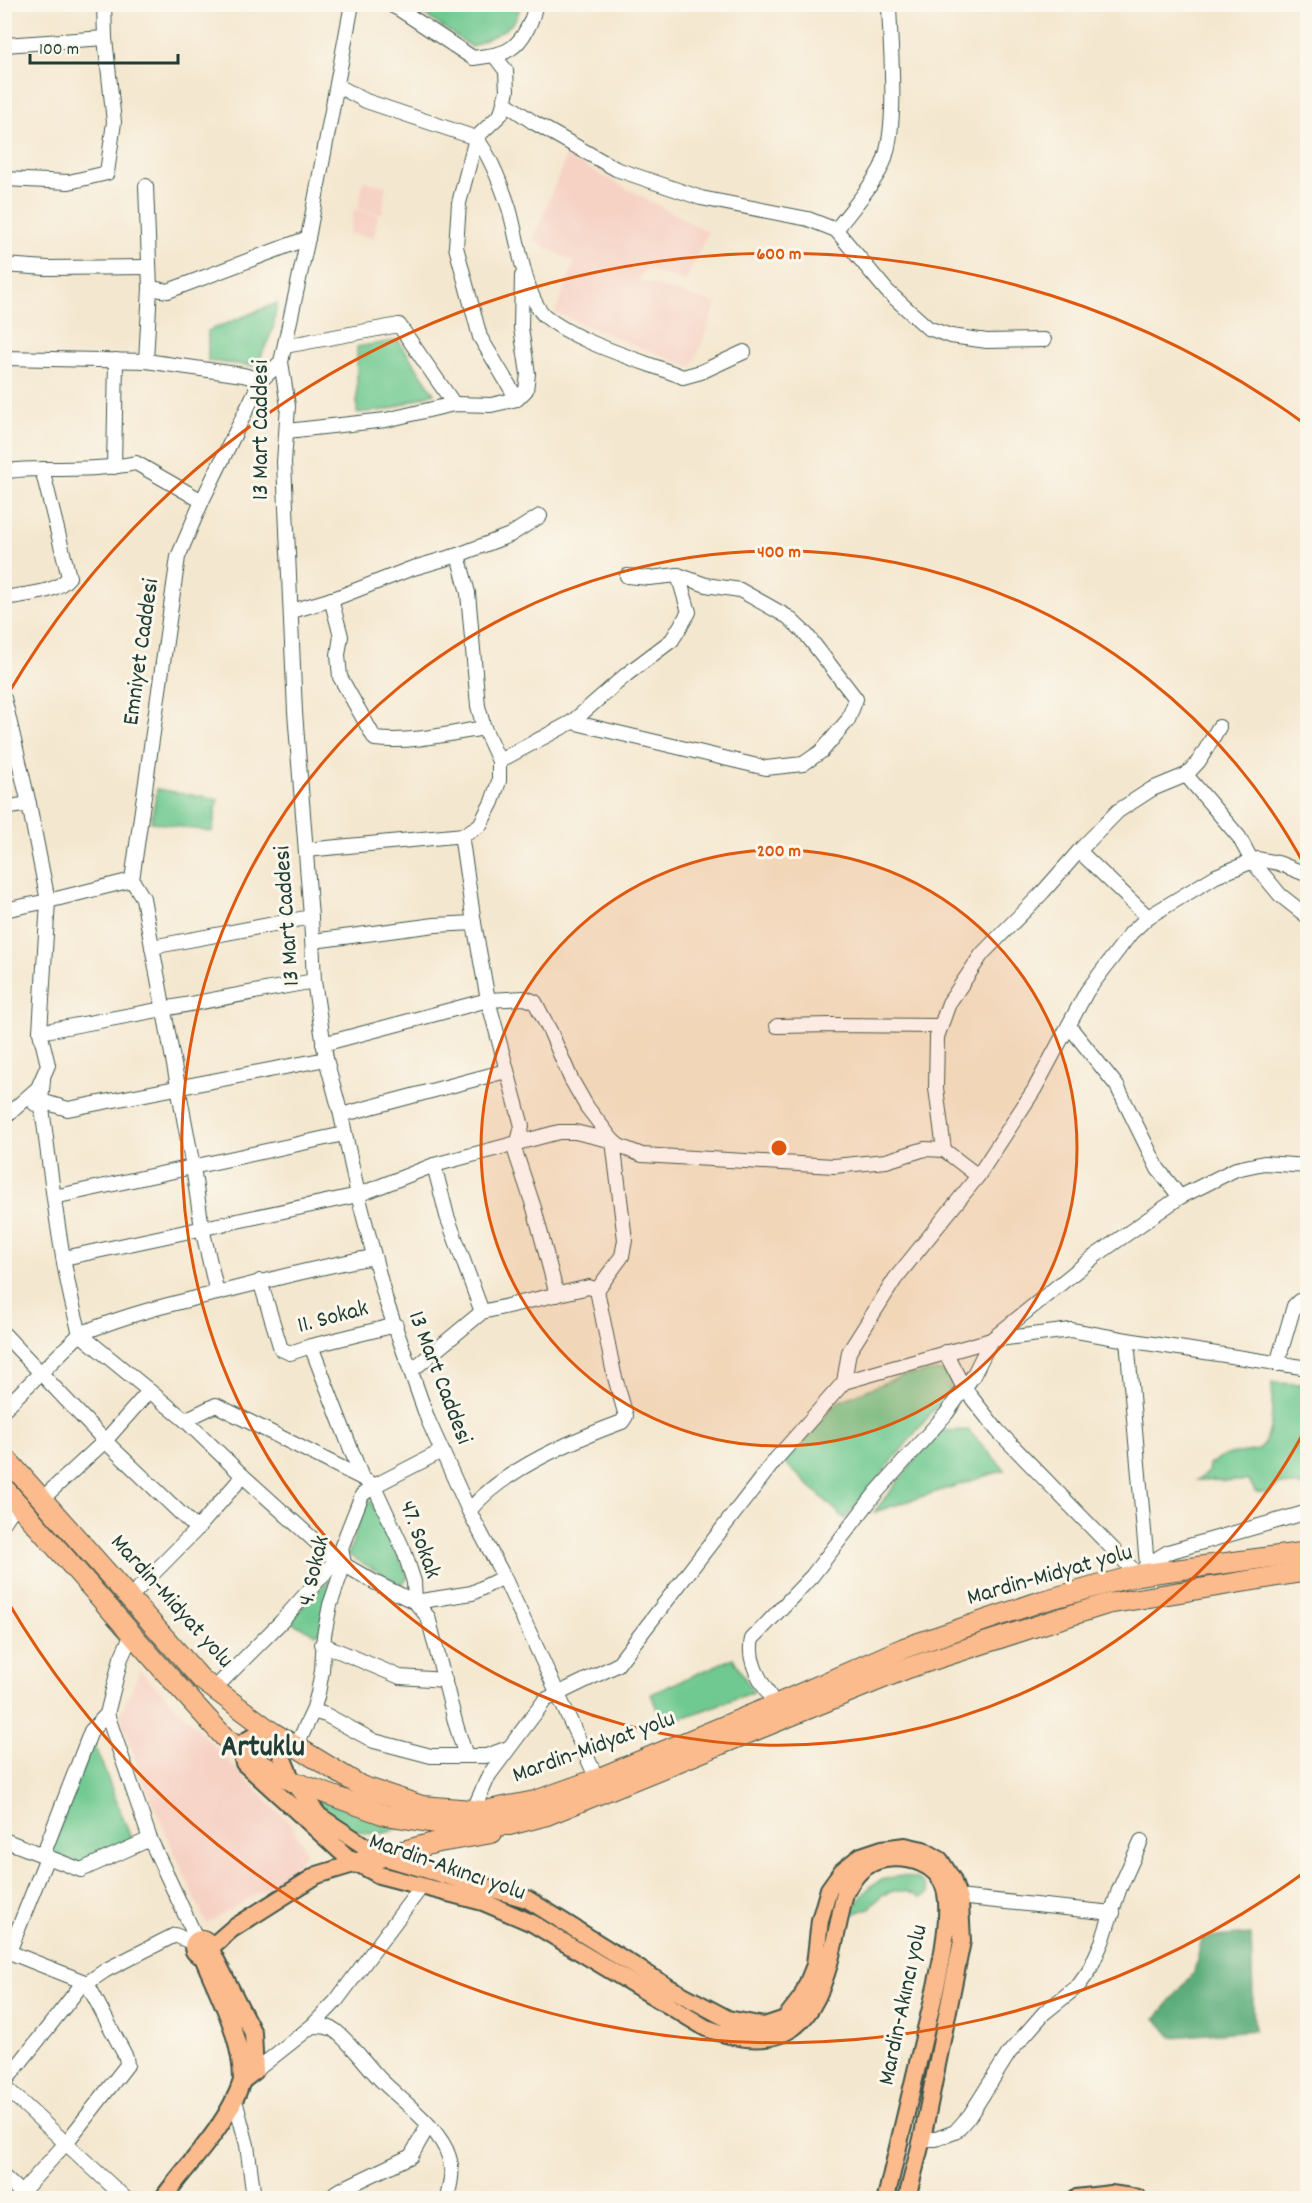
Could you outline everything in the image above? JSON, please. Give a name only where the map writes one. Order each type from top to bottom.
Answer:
[{"type":"highway","name":"Mardin-Midyat yolu","points":[[4,1456],[44,1498],[202,1680],[272,1732],[361,1786],[422,1806],[473,1811],[535,1801],[597,1779],[904,1648],[1042,1601],[1143,1570],[1308,1552]]},
{"type":"highway","name":"Mardin-Midyat yolu","points":[[11,1495],[243,1757],[292,1781],[385,1815],[441,1824],[509,1825],[547,1815],[908,1668],[1107,1604],[1308,1571]]},
{"type":"highway","points":[[357,1863],[435,1843],[487,1835],[509,1825]]},
{"type":"main road","points":[[243,1757],[244,1742],[250,1736],[272,1732]]},
{"type":"main road","name":"Mardin-Akıncı yolu","points":[[272,1732],[292,1781],[319,1816],[380,1856],[526,1899],[668,1987],[728,2019],[764,2026],[785,2019],[802,1997],[815,1965],[820,1920],[829,1889],[842,1872],[861,1856],[894,1847],[905,1846],[923,1850],[940,1860],[952,1879],[958,1897],[962,1941],[922,2139],[907,2199]]},
{"type":"main road","name":"Mardin-Akıncı yolu","points":[[243,1757],[348,1858],[379,1875],[483,1902],[532,1923],[706,2028],[735,2038],[760,2040],[784,2033],[806,2016],[824,1983],[845,1893],[858,1873],[873,1862],[893,1858],[914,1860],[933,1870],[945,1891],[947,1919],[939,1971],[886,2199]]},
{"type":"main road","points":[[163,2199],[214,2133],[248,2076],[253,2033],[199,1948],[317,1875],[357,1863]]},
{"type":"main road","points":[[1076,2199],[1111,2194],[1138,2199]]},
{"type":"street","points":[[4,179],[69,182],[107,173],[114,122],[105,38],[104,4]]},
{"type":"street","name":"13 Mart Caddesi","points":[[352,4],[308,238],[281,362],[288,406],[284,462],[295,712],[313,941],[314,981],[326,1059],[374,1257],[386,1301],[428,1420],[469,1511],[504,1577],[597,1779]]},
{"type":"street","points":[[389,4],[473,58],[494,55],[511,49],[524,33],[534,15],[535,4]]},
{"type":"street","points":[[836,230],[881,169],[888,146],[893,96],[889,4]]},
{"type":"street","points":[[4,45],[105,38]]},
{"type":"street","points":[[494,55],[506,71],[507,91],[501,114],[476,138],[459,203],[456,247],[480,337],[516,399]]},
{"type":"street","points":[[338,86],[376,104],[476,138],[484,148],[509,208],[522,262],[535,302],[543,315],[576,335],[683,377],[701,372],[744,352]]},
{"type":"street","points":[[504,102],[533,122],[616,170],[701,198],[807,219],[836,230],[887,291],[928,328],[951,336],[987,341],[1044,340]]},
{"type":"street","points":[[146,186],[150,288],[146,361]]},
{"type":"street","points":[[150,288],[168,291],[308,238]]},
{"type":"street","points":[[287,432],[386,420],[454,404],[491,405],[516,399],[526,390],[528,374],[521,328],[522,262]]},
{"type":"street","points":[[4,265],[47,268],[149,267]]},
{"type":"street","points":[[285,346],[399,325],[454,404]]},
{"type":"street","points":[[4,358],[146,361],[243,375],[261,380]]},
{"type":"street","points":[[114,467],[116,360]]},
{"type":"street","name":"Emniyet Caddesi","points":[[132,880],[178,556],[261,380],[281,362]]},
{"type":"street","points":[[4,472],[23,468],[114,467],[136,463],[202,501]]},
{"type":"street","points":[[4,598],[53,588],[63,584],[69,577],[42,469]]},
{"type":"street","points":[[292,611],[410,569],[458,555],[510,535],[540,516]]},
{"type":"street","points":[[306,850],[464,835],[480,825],[492,802],[499,782],[499,761],[484,728],[478,706],[468,593],[458,555]]},
{"type":"street","points":[[499,761],[572,722],[627,674],[672,640],[689,612],[678,575]]},
{"type":"street","points":[[572,722],[766,768],[803,764],[822,751],[848,720],[856,699],[806,634],[788,617],[740,590],[705,585],[678,575],[649,578],[627,576]]},
{"type":"street","points":[[331,599],[341,636],[338,655],[340,677],[375,739],[391,741],[416,739],[484,728]]},
{"type":"street","points":[[4,1119],[38,1088],[48,1065],[40,1032],[48,905],[29,804],[5,702]]},
{"type":"street","points":[[944,1150],[936,1088],[937,1037],[949,1003],[982,954],[1043,892],[1079,850],[1118,811],[1152,789],[1186,775],[1198,761],[1219,727]]},
{"type":"street","points":[[1186,775],[1239,837],[1252,861],[1280,895],[1308,917]]},
{"type":"street","points":[[4,808],[29,804]]},
{"type":"street","points":[[464,835],[462,841],[488,1000],[522,1126],[515,1143],[557,1295]]},
{"type":"street","points":[[1079,850],[1148,917]]},
{"type":"street","points":[[473,1811],[489,1775],[545,1700],[617,1665],[776,1459],[844,1382],[849,1352],[895,1279],[978,1176],[1035,1090],[1087,991],[1131,933],[1148,917],[1216,876],[1258,859],[1278,863],[1308,875]]},
{"type":"street","points":[[4,910],[48,905],[132,880],[143,898],[193,1167],[202,1228],[217,1293]]},
{"type":"street","points":[[152,947],[311,917]]},
{"type":"street","points":[[313,941],[435,925],[474,923]]},
{"type":"street","points":[[40,1032],[314,981]]},
{"type":"street","points":[[323,1044],[488,1000],[525,998],[535,1002],[571,1079],[587,1107],[619,1146],[642,1155],[834,1166],[886,1161],[925,1149],[944,1150],[978,1176]]},
{"type":"street","points":[[777,1026],[941,1026]]},
{"type":"street","points":[[1069,1026],[1117,1086],[1158,1169],[1180,1197]]},
{"type":"street","points":[[4,1119],[41,1101],[69,1109],[326,1059]]},
{"type":"street","points":[[341,1115],[506,1071]]},
{"type":"street","points":[[44,1075],[41,1101],[54,1197],[68,1287],[80,1334],[185,1420],[243,1476],[340,1562],[374,1582],[416,1602],[472,1593],[504,1577]]},
{"type":"street","points":[[64,1258],[358,1195],[434,1165],[559,1132],[574,1132],[613,1141]]},
{"type":"street","points":[[54,1197],[344,1134]]},
{"type":"street","points":[[469,1511],[479,1498],[522,1469],[556,1449],[622,1422],[626,1416],[614,1374],[597,1290],[622,1256],[625,1240],[613,1141]]},
{"type":"street","points":[[775,1705],[750,1659],[749,1650],[752,1639],[812,1576],[875,1494],[946,1414],[973,1376],[991,1340],[1095,1256],[1180,1197],[1236,1169],[1264,1163],[1308,1166]]},
{"type":"street","points":[[434,1165],[447,1216],[482,1312]]},
{"type":"street","points":[[4,1409],[80,1334],[110,1321],[155,1307],[260,1281],[374,1257]]},
{"type":"street","name":"11. Sokak","points":[[260,1281],[281,1349],[290,1353],[396,1325]]},
{"type":"street","points":[[411,1371],[482,1312],[589,1287],[597,1290]]},
{"type":"street","points":[[1276,1364],[1294,1306],[1299,1301],[1308,1301]]},
{"type":"street","points":[[844,1382],[991,1340],[1071,1330],[1308,1368]]},
{"type":"street","points":[[4,1334],[105,1441],[197,1529]]},
{"type":"street","points":[[1127,1340],[1143,1570]]},
{"type":"street","points":[[311,1346],[362,1478]]},
{"type":"street","points":[[945,1352],[964,1388],[997,1430],[1143,1570]]},
{"type":"street","points":[[44,1498],[105,1441],[149,1391]]},
{"type":"street","name":"47. Sokak","points":[[185,1420],[216,1405],[374,1486],[404,1551],[414,1582],[416,1602],[428,1617],[466,1756]]},
{"type":"street","name":"4. Sokak","points":[[296,1747],[313,1711],[322,1671],[322,1644],[341,1548],[362,1495],[374,1486],[442,1451]]},
{"type":"street","points":[[130,1597],[197,1529],[243,1476]]},
{"type":"street","points":[[4,1522],[11,1495]]},
{"type":"street","points":[[1143,1570],[1168,1552],[1308,1512]]},
{"type":"street","points":[[214,1689],[340,1562]]},
{"type":"street","points":[[4,2177],[21,2193],[66,2143],[127,2065],[126,2057],[84,1982],[6,1951],[45,1856],[91,1731],[107,1714],[121,1659],[132,1634]]},
{"type":"street","points":[[322,1644],[400,1677],[445,1680]]},
{"type":"street","points":[[313,1711],[326,1715],[374,1742],[431,1756],[486,1756],[508,1748]]},
{"type":"street","points":[[107,1714],[150,1839],[199,1948]]},
{"type":"street","points":[[4,1840],[81,1870],[150,1839]]},
{"type":"street","points":[[922,2139],[936,2139],[955,2132],[970,2115],[1009,2053],[1044,2013],[1079,1985],[1089,1971],[1113,1913],[1119,1890],[1141,1841]]},
{"type":"street","points":[[248,2076],[312,2026],[336,2001],[422,1886]]},
{"type":"street","points":[[958,1897],[1113,1913]]},
{"type":"street","points":[[124,2199],[4,2085],[84,1982],[176,1935],[199,1948]]},
{"type":"street","points":[[312,2026],[325,2026],[337,2031],[380,2079],[418,2113],[442,2143],[450,2158],[452,2180],[447,2199]]},
{"type":"street","points":[[235,2100],[247,2145],[254,2199]]},
{"type":"street","points":[[330,2199],[336,2192],[411,2156],[428,2126]]},
{"type":"shaded area","points":[[566,156],[708,232],[685,282],[646,269],[637,280],[717,304],[692,368],[555,313],[574,263],[533,240]]},
{"type":"shaded area","points":[[363,181],[386,186],[382,214],[358,209]]},
{"type":"shaded area","points":[[354,209],[378,215],[374,238],[349,234]]},
{"type":"shaded area","points":[[140,1670],[294,1828],[306,1852],[291,1874],[206,1924],[141,1776],[120,1715]]},
{"type":"green space","points":[[426,4],[520,5],[518,14],[509,27],[472,47],[422,13]]},
{"type":"green space","points":[[277,303],[273,329],[258,363],[254,366],[208,361],[208,331]]},
{"type":"green space","points":[[398,340],[434,393],[387,410],[357,413],[357,347]]},
{"type":"green space","points":[[157,789],[218,799],[212,832],[151,822]]},
{"type":"green space","points":[[937,1371],[947,1373],[951,1379],[950,1390],[845,1519],[784,1462],[838,1402],[901,1376]]},
{"type":"green space","points":[[1272,1383],[1307,1384],[1307,1492],[1303,1486],[1279,1484],[1269,1493],[1256,1492],[1249,1481],[1197,1480],[1208,1472],[1209,1464],[1226,1455],[1259,1450],[1268,1436],[1270,1427]]},
{"type":"green space","points":[[968,1430],[1005,1470],[874,1512],[938,1431]]},
{"type":"green space","points":[[367,1499],[370,1500],[408,1576],[402,1585],[348,1555]]},
{"type":"green space","points":[[328,1580],[330,1581],[320,1632],[316,1634],[292,1623],[291,1620]]},
{"type":"green space","points":[[733,1658],[753,1692],[663,1725],[651,1694]]},
{"type":"green space","points":[[93,1741],[132,1841],[80,1864],[50,1852]]},
{"type":"green space","points":[[313,1796],[357,1814],[402,1826],[390,1832],[377,1834],[353,1829],[331,1815]]},
{"type":"green space","points":[[903,1876],[921,1882],[928,1893],[921,1898],[906,1891],[893,1891],[882,1895],[871,1907],[851,1915],[860,1898],[871,1886],[884,1879]]},
{"type":"green space","points":[[1251,1934],[1254,2030],[1172,2037],[1156,2018],[1194,1973],[1202,1938]]},
{"type":"district","name":"Artuklu","points":[[263,1749]]}]
